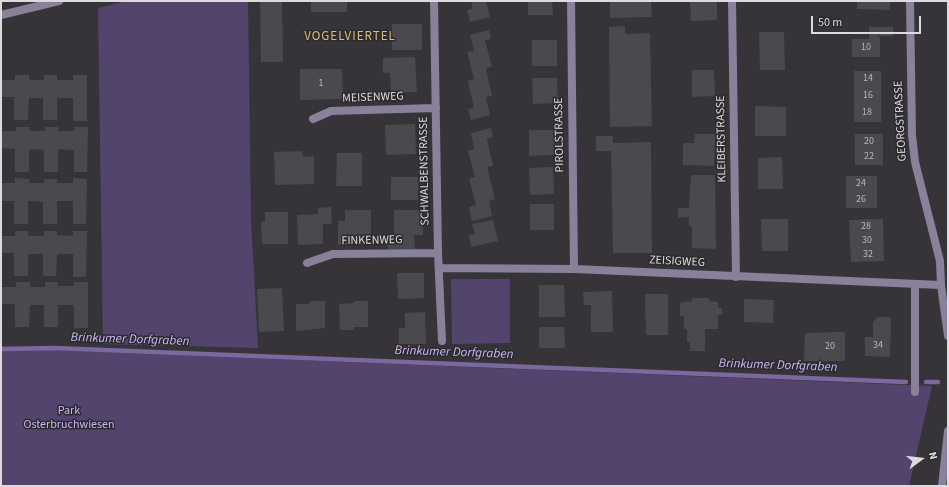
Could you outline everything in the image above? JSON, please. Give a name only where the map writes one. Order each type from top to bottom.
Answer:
[{"type":"street","points":[[1,15],[59,1]]},
{"type":"street","name":"SCHWALBENSTRASSE","points":[[434,1],[438,252],[442,341]]},
{"type":"street","name":"PIROLSTRASSE","points":[[571,1],[574,269]]},
{"type":"street","name":"KLEIBERSTRASSE","points":[[732,1],[736,277]]},
{"type":"street","name":"GEORGSTRASSE","points":[[910,1],[912,135],[915,162],[940,261],[941,284],[948,336]]},
{"type":"street","name":"MEISENWEG","points":[[313,119],[331,111],[436,108]]},
{"type":"street","name":"FINKENWEG","points":[[307,263],[332,254],[438,252]]},
{"type":"street","name":"ZEISIGWEG","points":[[439,268],[574,269],[915,284]]},
{"type":"street","points":[[914,392],[915,284],[941,284]]},
{"type":"street","points":[[942,486],[948,431]]},
{"type":"green space","points":[[126,1],[248,1],[251,220],[258,348],[103,344],[98,8]]},
{"type":"green space","points":[[451,279],[510,279],[510,343],[452,344]]},
{"type":"green space","name":"Park Osterbruchwiesen","points":[[1,348],[932,386],[909,486],[1,486]]},
{"type":"building","points":[[260,1],[282,1],[283,62],[261,62]]},
{"type":"building","points":[[311,1],[347,1],[347,12],[311,12]]},
{"type":"building","points":[[471,1],[486,1],[490,17],[470,22],[467,10],[473,9]]},
{"type":"building","points":[[528,1],[552,1],[553,15],[528,15]]},
{"type":"building","points":[[610,1],[651,1],[652,17],[610,18]]},
{"type":"building","points":[[690,1],[717,1],[717,20],[691,21]]},
{"type":"building","points":[[857,1],[890,1],[890,10],[857,9]]},
{"type":"building","points":[[392,24],[422,24],[422,50],[392,50]]},
{"type":"building","points":[[625,26],[625,34],[650,33],[652,126],[610,127],[609,27]]},
{"type":"building","points":[[869,27],[893,27],[893,36],[878,36],[880,38],[880,57],[852,57],[852,39],[869,39]]},
{"type":"building","points":[[489,30],[491,39],[485,40],[492,67],[486,68],[492,96],[486,97],[490,115],[471,120],[468,109],[474,108],[468,81],[474,79],[467,52],[474,51],[470,35]]},
{"type":"building","points":[[759,32],[784,32],[785,70],[760,70]]},
{"type":"building","points":[[532,40],[557,40],[557,66],[532,66]]},
{"type":"building","points":[[415,57],[417,92],[391,93],[390,73],[383,73],[383,58]]},
{"type":"building","points":[[300,69],[342,69],[343,99],[300,100]]},
{"type":"building","points":[[692,70],[714,70],[715,96],[692,97]]},
{"type":"building","points":[[854,71],[881,71],[881,122],[854,122]]},
{"type":"building","points":[[15,75],[29,75],[29,80],[44,80],[44,75],[57,75],[57,80],[73,80],[73,75],[87,75],[87,121],[73,121],[73,98],[57,98],[57,120],[43,120],[43,98],[29,98],[28,120],[14,120],[14,97],[1,97],[1,80],[15,80]]},
{"type":"building","points":[[532,78],[557,78],[558,103],[533,104]]},
{"type":"building","points":[[755,106],[786,107],[786,136],[755,136]]},
{"type":"building","points":[[415,124],[416,154],[386,155],[385,125]]},
{"type":"building","points":[[16,127],[30,127],[30,131],[45,131],[45,127],[58,127],[58,131],[74,131],[74,127],[88,127],[87,172],[74,172],[74,150],[58,149],[58,172],[44,172],[44,150],[29,149],[29,172],[15,172],[15,149],[1,148],[1,131],[16,131]]},
{"type":"building","points":[[491,128],[493,137],[487,139],[493,166],[487,167],[495,199],[489,201],[492,216],[472,221],[469,207],[476,205],[469,178],[475,177],[468,151],[474,149],[471,133]]},
{"type":"building","points":[[529,130],[554,130],[554,155],[529,156]]},
{"type":"building","points":[[695,134],[715,134],[714,166],[683,165],[683,143],[694,143]]},
{"type":"building","points":[[855,134],[883,134],[883,165],[855,165]]},
{"type":"building","points":[[596,136],[613,136],[613,143],[651,142],[652,253],[613,253],[611,151],[596,151]]},
{"type":"building","points":[[302,151],[303,157],[314,156],[314,184],[275,185],[274,152]]},
{"type":"building","points":[[337,153],[362,153],[362,186],[336,186]]},
{"type":"building","points":[[782,157],[783,189],[758,189],[758,158]]},
{"type":"building","points":[[553,167],[554,194],[530,195],[529,168]]},
{"type":"building","points":[[691,175],[715,175],[716,249],[692,248],[692,226],[689,226],[689,217],[678,218],[678,208],[689,208]]},
{"type":"building","points":[[846,176],[877,176],[877,208],[846,208]]},
{"type":"building","points":[[391,177],[418,177],[418,200],[391,200]]},
{"type":"building","points":[[15,178],[29,179],[29,183],[44,183],[44,179],[57,179],[57,183],[73,183],[73,178],[87,179],[86,224],[73,224],[73,201],[57,201],[57,224],[43,224],[43,202],[28,201],[28,224],[14,224],[14,201],[1,201],[1,183],[15,183]]},
{"type":"building","points":[[530,204],[554,204],[554,230],[530,230]]},
{"type":"building","points":[[331,207],[332,224],[323,224],[323,244],[298,245],[297,215],[318,214],[318,208]]},
{"type":"building","points":[[345,210],[371,210],[371,245],[338,245],[338,221],[345,221]]},
{"type":"building","points":[[394,210],[423,210],[423,235],[414,235],[415,249],[388,250],[388,242],[394,242]]},
{"type":"building","points":[[265,212],[288,212],[288,244],[262,244],[261,222],[265,222]]},
{"type":"building","points":[[761,219],[788,219],[788,251],[762,251]]},
{"type":"building","points":[[883,219],[884,261],[851,262],[849,220]]},
{"type":"building","points":[[493,220],[498,241],[471,247],[469,235],[475,234],[472,224]]},
{"type":"building","points":[[15,231],[29,231],[28,236],[44,236],[44,231],[57,231],[57,235],[73,236],[73,231],[87,231],[86,277],[73,277],[73,254],[57,254],[56,276],[43,276],[43,254],[28,254],[28,276],[14,276],[14,253],[1,253],[1,236],[15,236]]},
{"type":"building","points":[[397,273],[424,273],[424,298],[398,299]]},
{"type":"building","points":[[16,282],[30,282],[30,287],[45,287],[45,282],[58,282],[58,286],[74,286],[74,282],[88,282],[88,328],[74,328],[74,305],[58,305],[58,327],[44,327],[44,305],[30,305],[29,327],[15,327],[15,304],[1,304],[1,287],[16,287]]},
{"type":"building","points":[[539,285],[564,285],[565,317],[539,317]]},
{"type":"building","points":[[282,288],[284,331],[259,332],[257,289]]},
{"type":"building","points":[[612,291],[613,332],[591,332],[591,305],[584,305],[583,292]]},
{"type":"building","points":[[645,294],[668,294],[668,335],[646,335]]},
{"type":"building","points":[[692,298],[709,298],[709,301],[718,302],[718,308],[722,308],[722,315],[718,315],[718,329],[705,329],[705,351],[690,351],[690,342],[687,342],[687,329],[684,329],[684,316],[680,316],[680,303],[692,301]]},
{"type":"building","points":[[744,299],[774,300],[773,323],[744,322]]},
{"type":"building","points":[[310,301],[325,301],[325,328],[296,331],[296,304],[310,304]]},
{"type":"building","points":[[354,301],[368,301],[368,327],[354,327],[354,330],[340,330],[339,304],[354,303]]},
{"type":"building","points":[[425,312],[426,344],[399,344],[399,328],[405,328],[405,313]]},
{"type":"building","points":[[878,317],[891,317],[890,357],[865,356],[865,337],[873,337],[873,322]]},
{"type":"building","points":[[539,327],[564,327],[565,348],[539,348]]},
{"type":"building","points":[[845,332],[845,361],[804,361],[805,333]]},
{"type":"waterway","name":"Brinkumer Dorfgraben","points":[[1,349],[54,348],[906,382]]},
{"type":"waterway","name":"Brinkumer Dorfgraben","points":[[926,382],[938,382]]},
{"type":"district","name":"VOGELVIERTEL","points":[[350,37]]}]
